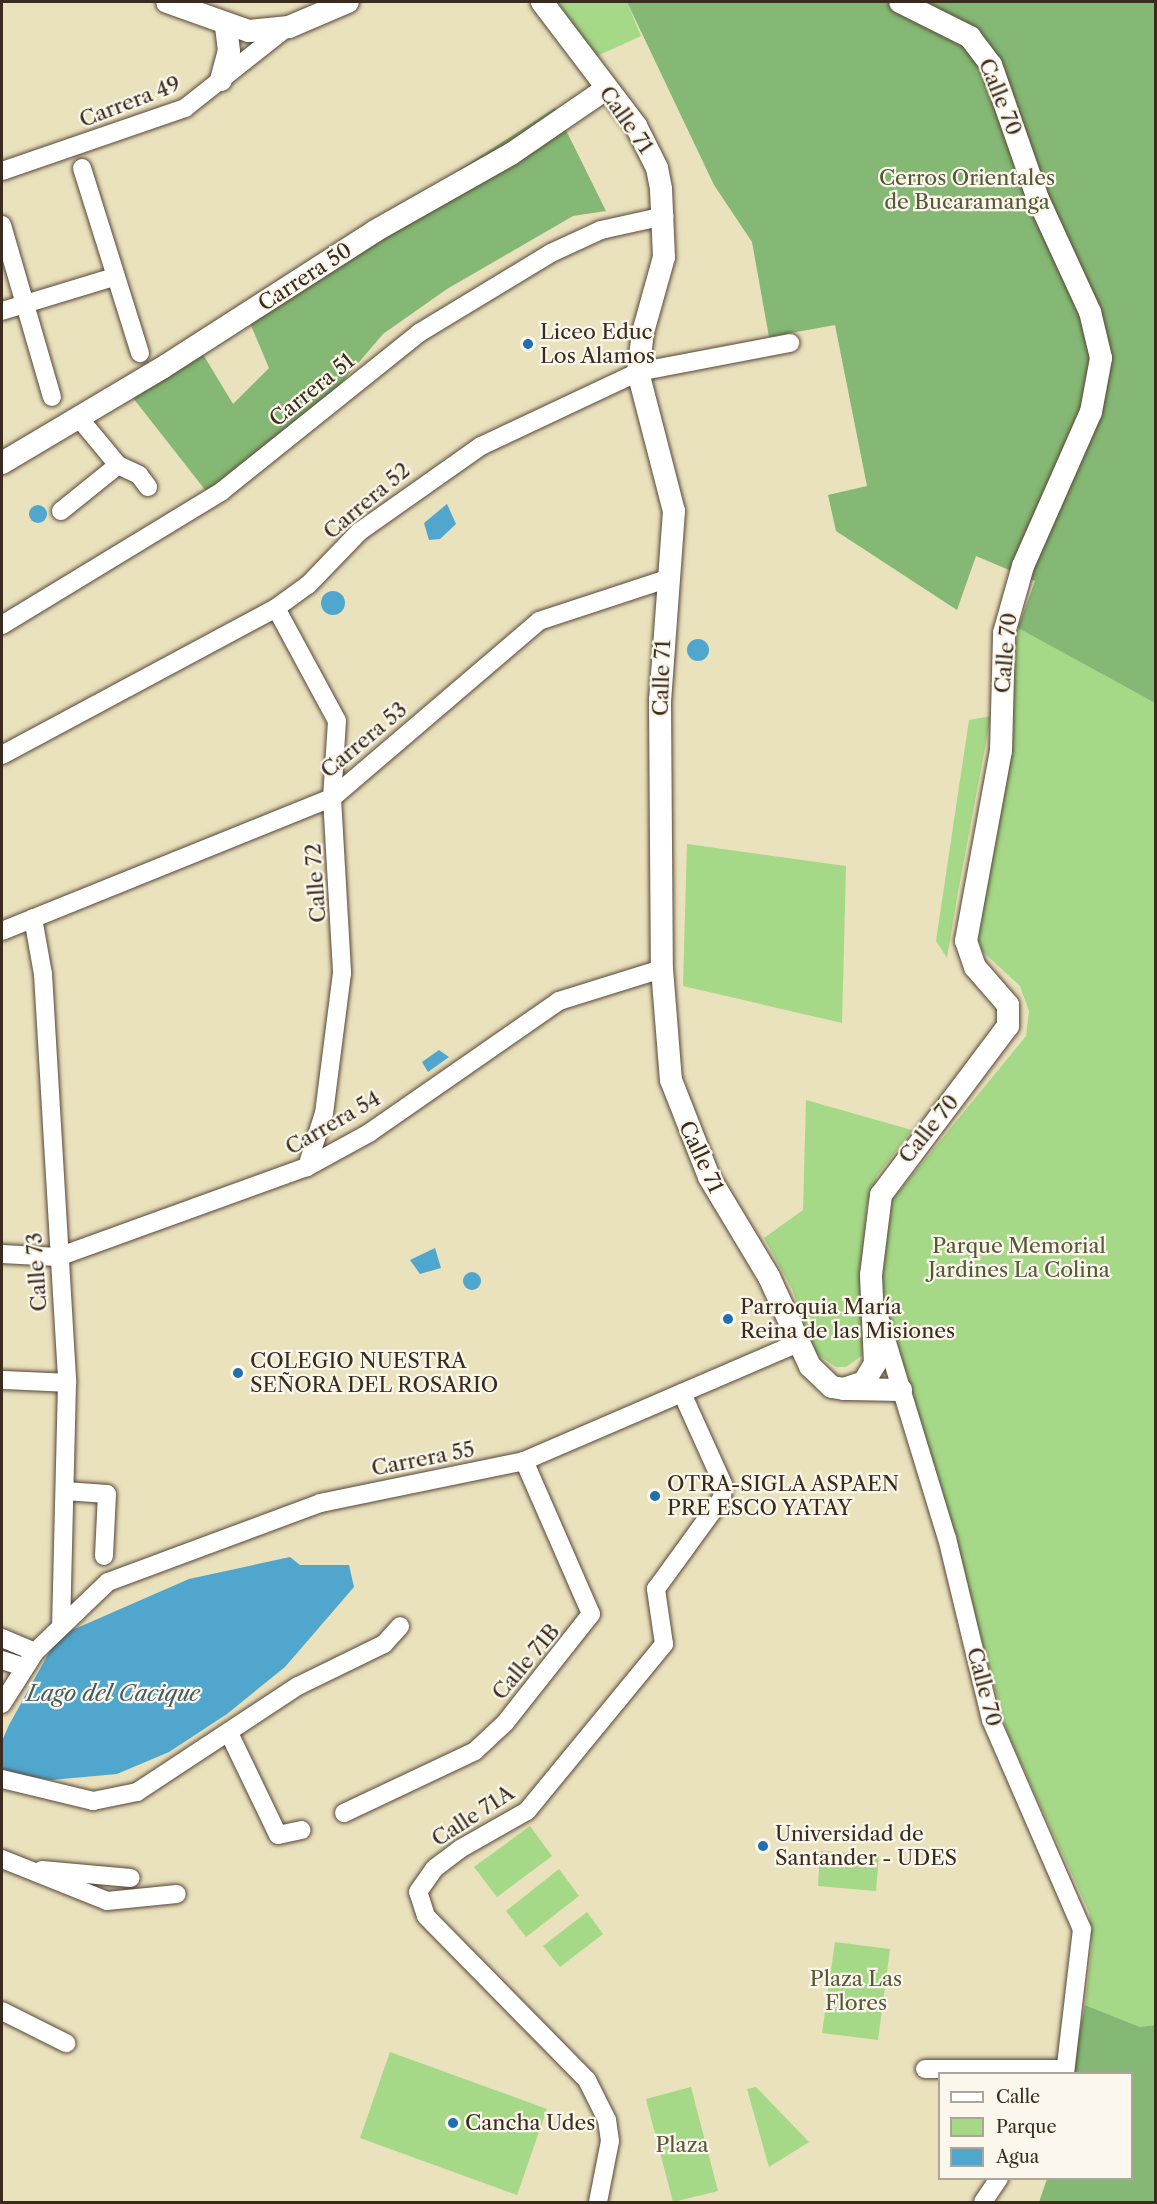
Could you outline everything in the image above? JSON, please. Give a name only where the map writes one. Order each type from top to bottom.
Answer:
[{"type":"street","points":[[167,2],[226,27],[249,32],[289,27],[348,2]]},
{"type":"street","name":"Calle 71","points":[[542,2],[647,144],[657,168],[664,216],[664,257],[643,332],[638,372],[674,511],[667,579],[660,700],[662,969],[666,1054],[678,1106],[709,1178],[769,1277],[810,1366],[832,1387],[844,1389]]},
{"type":"street","name":"Calle 70","points":[[878,1340],[872,1294],[874,1219],[886,1182],[1008,1026],[1008,1005],[975,967],[966,941],[1001,751],[1006,623],[1023,566],[1091,412],[1101,358],[1090,312],[1038,200],[991,65],[970,37],[900,2]]},
{"type":"street","points":[[221,80],[229,51],[226,27]]},
{"type":"street","name":"Carrera 49","points":[[2,171],[185,108],[289,27]]},
{"type":"street","name":"Carrera 50","points":[[2,462],[79,418],[375,231],[511,154],[606,89]]},
{"type":"street","points":[[82,168],[114,277],[140,353]]},
{"type":"street","name":"Carrera 51","points":[[2,625],[222,491],[419,333],[551,253],[601,230],[664,216]]},
{"type":"street","points":[[2,225],[27,303],[52,397]]},
{"type":"street","points":[[2,311],[114,277]]},
{"type":"street","name":"Carrera 52","points":[[2,755],[276,609],[422,482],[512,430],[638,372],[790,343]]},
{"type":"street","points":[[79,418],[118,465],[148,487]]},
{"type":"street","points":[[61,512],[118,465]]},
{"type":"street","name":"Carrera 53","points":[[2,932],[332,798],[539,621],[667,579]]},
{"type":"street","name":"Calle 72","points":[[276,609],[334,707],[332,798],[342,973],[324,1113],[307,1167]]},
{"type":"street","name":"Calle 73","points":[[33,918],[43,974],[67,1383],[61,1624]]},
{"type":"street","name":"Carrera 54","points":[[2,1254],[58,1257],[307,1167],[369,1133],[559,1001],[662,969]]},
{"type":"street","name":"Calle 70","points":[[872,1294],[947,1538],[991,1720],[1082,1929],[1065,2071]]},
{"type":"street","points":[[810,1366],[831,1376],[860,1372],[878,1340]]},
{"type":"street","points":[[844,1389],[871,1374],[878,1340]]},
{"type":"street","name":"Carrera 55","points":[[2,1704],[19,1669],[61,1624],[108,1582],[261,1521],[354,1495],[524,1461],[800,1342]]},
{"type":"street","points":[[2,1380],[67,1383]]},
{"type":"street","points":[[844,1389],[901,1390]]},
{"type":"street","name":"Calle 71A","points":[[598,2202],[610,2141],[607,2121],[587,2080],[426,1916],[418,1892],[435,1868],[460,1849],[526,1811],[664,1644],[656,1589],[722,1498],[723,1484],[682,1393]]},
{"type":"street","name":"Calle 71B","points":[[344,1813],[475,1751],[505,1723],[591,1614],[524,1461]]},
{"type":"street","points":[[64,1491],[107,1494],[104,1556]]},
{"type":"street","points":[[2,1779],[93,1801],[120,1799],[152,1785],[297,1686],[384,1644],[400,1626]]},
{"type":"street","points":[[2,1638],[19,1669]]},
{"type":"street","points":[[2,1660],[19,1669]]},
{"type":"street","points":[[229,1733],[278,1835],[301,1830]]},
{"type":"street","points":[[2,1859],[107,1901],[177,1894]]},
{"type":"street","points":[[31,1869],[131,1878]]},
{"type":"street","points":[[2,2011],[66,2043]]},
{"type":"street","points":[[925,2069],[1065,2071]]},
{"type":"street","points":[[983,2202],[998,2180]]},
{"type":"green space","points":[[558,2],[627,2],[641,36],[595,57]]},
{"type":"green space","name":"Cerros Orientales de Bucaramanga","points":[[627,2],[1155,2],[1155,703],[1018,628],[1035,581],[976,556],[957,610],[836,531],[828,495],[867,486],[835,325],[769,337],[752,242],[714,185]]},
{"type":"green space","points":[[555,108],[606,211],[573,216],[447,289],[383,334],[325,402],[206,491],[126,389],[198,346],[233,404],[269,368],[244,309]]},
{"type":"green space","name":"Parque Memorial Jardines La Colina","points":[[1018,628],[1155,703],[1155,2025],[1140,2027],[1085,2005],[1092,1945],[1089,1912],[1008,1734],[882,1290],[884,1233],[892,1200],[1026,1036],[1029,1011],[1020,986],[980,949],[975,935]]},
{"type":"green space","points":[[991,716],[947,958],[936,941],[969,720]]},
{"type":"green space","points":[[687,844],[846,866],[842,1023],[683,986]]},
{"type":"green space","points":[[806,1100],[912,1130],[877,1176],[867,1205],[860,1285],[867,1352],[846,1367],[836,1367],[815,1353],[792,1289],[764,1238],[803,1210]]},
{"type":"green space","points":[[530,1826],[552,1856],[497,1897],[474,1867]]},
{"type":"green space","points":[[820,1851],[879,1855],[876,1891],[818,1886]]},
{"type":"green space","points":[[559,1869],[579,1896],[526,1937],[506,1911]]},
{"type":"green space","points":[[587,1912],[603,1934],[560,1967],[543,1946]]},
{"type":"green space","name":"Plaza Las Flores","points":[[835,1942],[890,1949],[878,2040],[822,2033]]},
{"type":"green space","points":[[1085,2005],[1140,2027],[1155,2025],[1155,2202],[1039,2202],[1047,2180],[1133,2180],[1133,2072],[1072,2072]]},
{"type":"green space","name":"Cancha Udes","points":[[390,2052],[547,2109],[517,2195],[360,2138]]},
{"type":"green space","name":"Plaza","points":[[691,2087],[718,2191],[673,2202],[646,2099]]},
{"type":"green space","points":[[756,2087],[809,2142],[769,2167],[747,2089]]},
{"type":"water","points":[[447,504],[456,524],[440,539],[429,540],[424,523]]},
{"type":"water","points":[[34,505],[42,505],[47,510],[45,521],[34,523],[29,518],[29,510]]},
{"type":"water","points":[[333,591],[338,592],[344,598],[344,608],[338,614],[333,615],[328,614],[322,608],[321,603],[322,598],[328,592]]},
{"type":"water","points":[[698,639],[706,642],[709,650],[706,658],[698,661],[690,658],[687,650],[690,642]]},
{"type":"water","points":[[439,1050],[449,1057],[428,1072],[422,1062]]},
{"type":"water","points":[[435,1248],[441,1268],[420,1274],[410,1260]]},
{"type":"water","points":[[468,1272],[476,1272],[481,1277],[479,1288],[468,1290],[463,1285],[463,1277]]},
{"type":"water","name":"Lago del Cacique","points":[[290,1557],[300,1565],[349,1565],[354,1587],[285,1667],[227,1714],[169,1752],[117,1774],[51,1780],[2,1771],[2,1741],[9,1725],[51,1649],[70,1631],[189,1579]]},
{"type":"place","name":"Liceo Educ Los Alamos","points":[[528,344]]},
{"type":"place","name":"Parroquia María Reina de las Misiones","points":[[728,1319]]},
{"type":"place","name":"COLEGIO NUESTRA SEÑORA DEL ROSARIO","points":[[238,1373]]},
{"type":"place","name":"OTRA-SIGLA ASPAEN PRE ESCO YATAY","points":[[655,1496]]},
{"type":"place","name":"Universidad de Santander - UDES","points":[[763,1846]]},
{"type":"place","name":"Cancha Udes","points":[[453,2123]]}]
